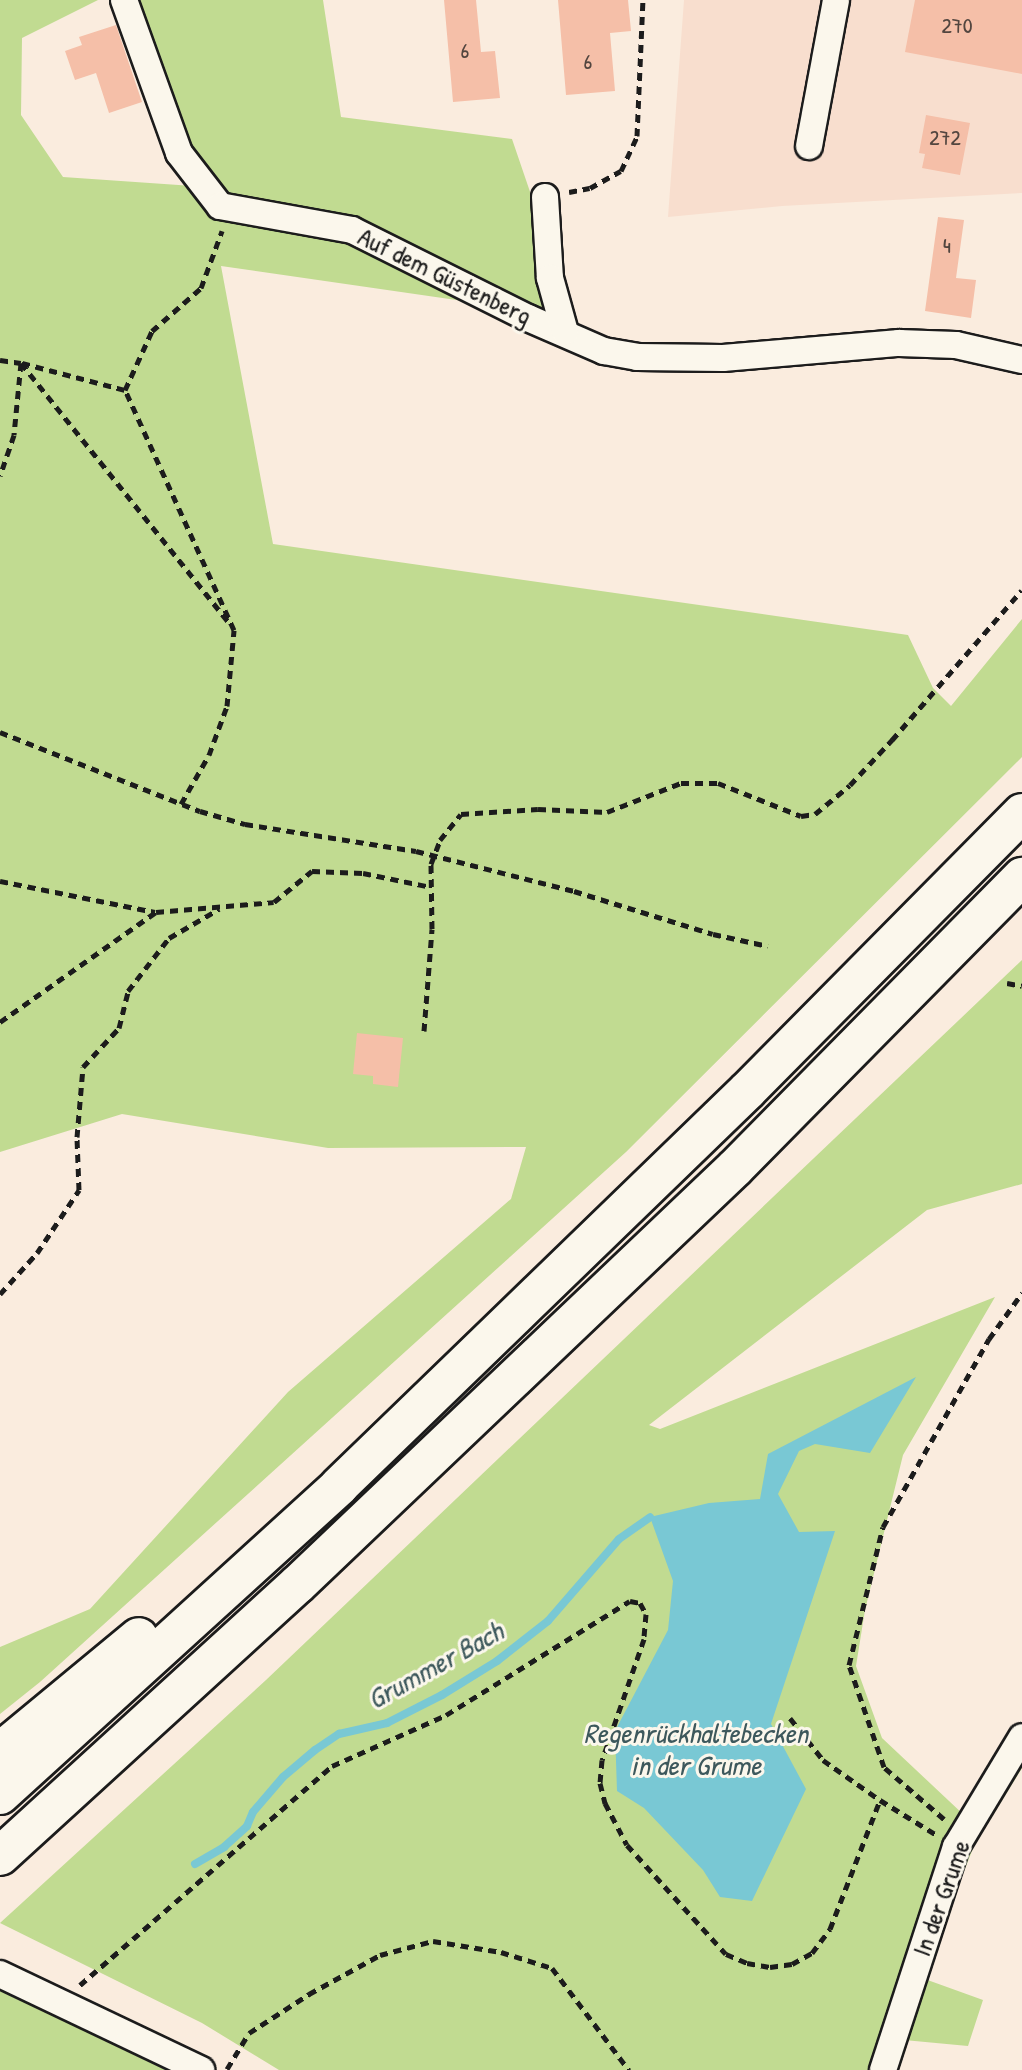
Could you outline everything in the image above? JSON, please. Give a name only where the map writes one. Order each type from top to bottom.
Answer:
[{"type":"highway","points":[[0,1795],[339,1486],[747,1091],[1022,813]]},
{"type":"highway","points":[[0,1856],[298,1584],[735,1168],[1022,877]]},
{"type":"highway","points":[[0,1752],[232,1555],[339,1486]]},
{"type":"street","points":[[124,0],[179,153],[220,206],[230,208]]},
{"type":"street","points":[[809,146],[836,0]]},
{"type":"street","name":"Auf dem Güstenberg","points":[[545,197],[550,278],[565,332]]},
{"type":"street","name":"Auf dem Güstenberg","points":[[230,208],[352,230],[516,312],[604,351],[670,360],[899,343],[956,345],[1022,360]]},
{"type":"street","name":"In der Grume","points":[[883,2070],[960,1841],[1022,1737]]},
{"type":"street","points":[[0,1974],[201,2070]]},
{"type":"path","points":[[545,197],[590,188],[621,171],[637,136],[643,0]]},
{"type":"path","points":[[181,804],[209,755],[227,706],[234,630],[125,390],[152,331],[201,288],[230,208]]},
{"type":"path","points":[[0,360],[125,390]]},
{"type":"path","points":[[0,476],[14,435],[21,363]]},
{"type":"path","points":[[21,363],[234,630]]},
{"type":"path","points":[[424,1031],[432,929],[433,856],[461,814],[538,809],[607,812],[681,783],[718,783],[801,816],[815,814],[850,785],[892,740],[1022,590]]},
{"type":"path","points":[[0,732],[181,804],[273,831],[407,849],[574,891],[713,934],[768,946]]},
{"type":"path","points":[[0,881],[156,912],[274,902],[312,871],[363,873],[431,887]]},
{"type":"path","points":[[0,1294],[37,1253],[79,1190],[77,1137],[83,1067],[119,1028],[128,991],[169,938],[223,907]]},
{"type":"path","points":[[0,1022],[156,912]]},
{"type":"path","points":[[1007,983],[1022,986]]},
{"type":"path","points":[[960,1841],[884,1767],[849,1665],[883,1527],[989,1339],[1022,1293]]},
{"type":"path","points":[[62,2002],[332,1766],[446,1715],[630,1601],[640,1603],[646,1614],[644,1639],[602,1760],[600,1783],[605,1803],[627,1845],[726,1954],[747,1963],[770,1967],[792,1964],[812,1953],[830,1929],[880,1800]]},
{"type":"path","points":[[790,1718],[823,1760],[880,1800],[960,1841]]},
{"type":"path","points":[[226,2070],[249,2033],[309,1994],[380,1955],[433,1941],[501,1952],[552,1968],[629,2070]]},
{"type":"shaded area","points":[[684,0],[1022,0],[1022,193],[782,206],[668,217]]},
{"type":"green space","points":[[0,0],[98,0],[22,38],[21,115],[63,177],[193,186],[131,0],[323,0],[341,117],[512,139],[541,224],[547,313],[221,266],[273,544],[908,635],[933,688],[951,706],[1022,619],[1022,757],[626,1152],[40,1682],[0,1714],[0,1647],[90,1609],[288,1392],[511,1199],[526,1147],[328,1148],[122,1114],[0,1152]]},
{"type":"green space","points":[[1022,960],[1022,1184],[927,1210],[649,1425],[660,1429],[995,1297],[903,1455],[865,1610],[856,1666],[882,1738],[965,1816],[1022,1728],[1022,1768],[974,1846],[922,1978],[983,2000],[968,2046],[904,2040],[895,2070],[279,2070],[202,2023],[0,1923],[266,1680]]},
{"type":"green space","points":[[0,1991],[45,2012],[166,2070],[0,2070]]},
{"type":"water","name":"Regenrückhaltebecken in der Grume","points":[[916,1377],[870,1453],[815,1444],[799,1451],[778,1494],[799,1532],[835,1531],[771,1724],[806,1789],[752,1901],[720,1897],[703,1870],[644,1808],[617,1791],[615,1731],[668,1630],[673,1581],[650,1517],[709,1503],[760,1499],[768,1454]]},
{"type":"building","points":[[444,0],[476,0],[481,52],[495,51],[500,98],[453,102]]},
{"type":"building","points":[[558,0],[628,0],[631,31],[610,33],[615,91],[566,95]]},
{"type":"building","points":[[915,0],[1022,0],[1022,74],[905,52]]},
{"type":"building","points":[[116,25],[142,102],[109,113],[96,73],[75,80],[65,51],[82,45],[79,37]]},
{"type":"building","points":[[926,115],[970,123],[960,175],[922,168],[925,154],[919,153]]},
{"type":"building","points":[[938,217],[964,220],[956,278],[976,280],[971,318],[925,311]]},
{"type":"building","points":[[357,1033],[403,1038],[398,1087],[373,1084],[373,1076],[353,1074]]},
{"type":"waterway","name":"Grummer Bach","points":[[195,1864],[224,1847],[247,1826],[253,1812],[283,1777],[315,1750],[339,1734],[387,1723],[442,1695],[497,1661],[548,1621],[619,1539],[650,1517]]}]
